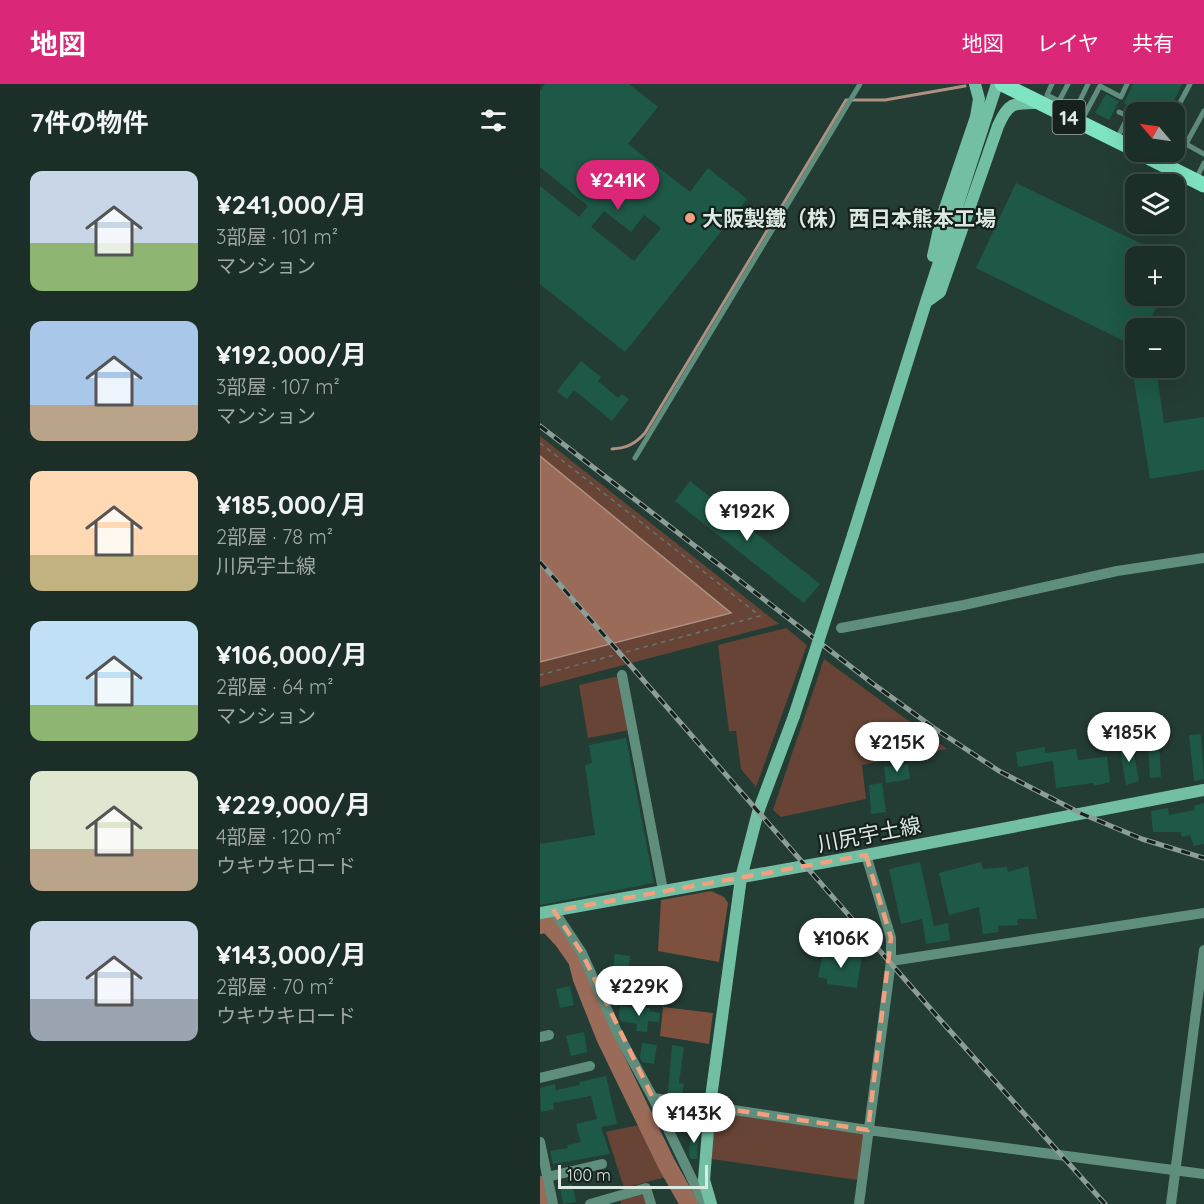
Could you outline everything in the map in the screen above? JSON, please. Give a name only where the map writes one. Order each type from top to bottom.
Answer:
[{"type":"main road","name":"14","points":[[1002,84],[1125,145]]},
{"type":"main road","name":"14","points":[[1166,162],[1200,183]]},
{"type":"street","points":[[934,275],[933,256],[941,220],[976,117],[979,99],[975,84]]},
{"type":"street","points":[[711,1204],[704,1180],[710,1105],[741,878],[758,812],[794,716],[997,84]]},
{"type":"street","points":[[1023,86],[1048,107]]},
{"type":"street","points":[[926,303],[940,292],[1005,109],[1016,103],[1048,107]]},
{"type":"street","points":[[841,628],[954,607],[1117,571],[1204,558]]},
{"type":"street","points":[[622,675],[663,890]]},
{"type":"street","name":"川尻宇土線","points":[[540,913],[866,855],[1204,790]]},
{"type":"street","points":[[859,1204],[891,961],[891,938],[866,855]]},
{"type":"street","points":[[554,911],[582,953],[617,1032],[653,1098],[704,1204]]},
{"type":"street","points":[[891,961],[1204,912]]},
{"type":"street","points":[[1171,1204],[1204,950]]},
{"type":"street","points":[[540,1078],[590,1066]]},
{"type":"street","points":[[653,1098],[868,1130],[1204,1174]]},
{"type":"street","points":[[540,1142],[553,1204]]},
{"type":"street","points":[[548,1177],[602,1164]]},
{"type":"street","points":[[590,1204],[646,1188],[651,1204]]},
{"type":"lane","points":[[635,458],[860,84]]},
{"type":"lane","points":[[1052,84],[1047,94],[1086,114],[1100,86],[1121,97],[1127,84]]},
{"type":"lane","points":[[1048,107],[1068,84]]},
{"type":"lane","points":[[1072,118],[1088,84]]},
{"type":"lane","points":[[1180,102],[1190,84]]},
{"type":"lane","points":[[1204,111],[1186,144],[1204,154]]},
{"type":"lane","points":[[1119,112],[1125,115]]},
{"type":"lane","points":[[1116,140],[1125,122]]},
{"type":"lane","points":[[1200,183],[1204,163]]},
{"type":"path","points":[[540,443],[760,616],[540,675]]},
{"type":"highlighted area","points":[[866,855],[891,938],[868,1130],[653,1098],[582,953],[554,911]]},
{"type":"shaded area","points":[[540,436],[779,624],[540,687]]},
{"type":"shaded area","points":[[540,456],[731,613],[540,662]]},
{"type":"shaded area","points":[[786,628],[807,645],[756,787],[741,769],[736,731],[729,731],[718,645]]},
{"type":"shaded area","points":[[824,659],[947,749],[862,765],[866,799],[781,817],[773,810]]},
{"type":"shaded area","points":[[619,676],[629,730],[588,738],[579,685]]},
{"type":"shaded area","points":[[711,891],[724,897],[728,903],[719,962],[658,951],[661,900]]},
{"type":"shaded area","points":[[663,1007],[713,1013],[709,1044],[660,1036]]},
{"type":"shaded area","points":[[715,1109],[864,1133],[858,1180],[712,1159]]},
{"type":"shaded area","points":[[643,1124],[666,1177],[624,1188],[606,1132]]},
{"type":"shaded area","points":[[645,1193],[648,1204],[621,1204],[620,1199]]},
{"type":"building","name":"大阪製鐵（株）西日本熊本工場","points":[[545,84],[629,84],[658,107],[628,144],[690,192],[708,168],[747,199],[625,352],[540,284],[540,186],[579,217],[588,206],[540,167],[540,91]],"holes":[[[604,211],[631,232],[644,215],[661,228],[634,261],[591,227]]]},
{"type":"building","points":[[1133,84],[1182,84],[1174,102],[1124,103]]},
{"type":"building","points":[[1106,94],[1119,101],[1109,120],[1095,113]]},
{"type":"building","points":[[1016,183],[1146,246],[1125,246],[1125,306],[1157,306],[1151,318],[1125,318],[1125,342],[976,268]]},
{"type":"building","points":[[581,361],[601,377],[598,381],[618,398],[622,394],[629,399],[612,421],[574,390],[567,399],[557,391]]},
{"type":"building","points":[[1134,378],[1157,378],[1164,423],[1204,417],[1204,470],[1150,479]]},
{"type":"building","points":[[690,481],[820,584],[804,603],[675,501]]},
{"type":"building","points":[[1201,734],[1204,779],[1194,781],[1189,735]]},
{"type":"building","points":[[626,738],[654,883],[540,905],[540,844],[595,835],[585,765],[592,763],[589,745]]},
{"type":"building","points":[[1159,741],[1161,777],[1150,778],[1148,742]]},
{"type":"building","points":[[1132,742],[1139,781],[1126,785],[1119,743]]},
{"type":"building","points":[[1045,747],[1045,753],[1076,749],[1078,760],[1107,757],[1110,782],[1094,786],[1093,783],[1056,788],[1053,761],[1018,767],[1016,752]]},
{"type":"building","points":[[908,764],[910,779],[886,783],[884,767]]},
{"type":"building","points":[[882,783],[886,812],[871,814],[869,785]]},
{"type":"building","points":[[1204,803],[1204,844],[1194,846],[1190,835],[1182,837],[1181,832],[1153,832],[1151,811],[1168,808],[1169,815],[1195,810],[1194,806]]},
{"type":"building","points":[[920,862],[934,926],[948,923],[950,940],[926,944],[922,919],[901,924],[889,869]]},
{"type":"building","points":[[981,862],[983,869],[1007,867],[1008,872],[1028,866],[1037,919],[1017,919],[1018,925],[998,926],[999,932],[983,934],[979,907],[949,915],[939,873]]},
{"type":"building","points":[[833,951],[862,955],[857,988],[827,984],[827,979],[818,977],[822,957],[831,958]]},
{"type":"building","points":[[615,954],[630,956],[627,983],[611,982]]},
{"type":"building","points":[[570,986],[574,1005],[560,1008],[556,989]]},
{"type":"building","points":[[620,1006],[650,1008],[650,1011],[660,1013],[659,1022],[648,1021],[647,1032],[636,1031],[637,1024],[621,1021]]},
{"type":"building","points":[[584,1032],[587,1052],[571,1056],[566,1036]]},
{"type":"building","points":[[642,1043],[657,1045],[654,1064],[642,1062],[640,1058]]},
{"type":"building","points":[[672,1045],[684,1047],[679,1083],[684,1084],[682,1095],[668,1093]]},
{"type":"building","points":[[606,1076],[617,1124],[601,1127],[610,1154],[553,1164],[550,1151],[568,1148],[567,1145],[581,1142],[576,1124],[597,1119],[591,1096],[553,1103],[554,1109],[541,1112],[540,1088],[555,1084],[556,1090]]},
{"type":"building","points":[[691,1129],[698,1129],[697,1159],[691,1159],[689,1156]]},
{"type":"building","points":[[572,1184],[576,1202],[563,1204],[560,1187]]},
{"type":"waterway","points":[[612,449],[630,445],[645,433],[846,100],[885,100],[965,86]]},
{"type":"waterway","points":[[540,925],[547,923],[577,960],[605,1037],[666,1163],[689,1204]]},
{"type":"waterway","points":[[540,1185],[544,1204]]},
{"type":"railway","points":[[540,426],[872,683],[999,771],[1080,813],[1142,839],[1204,858]]},
{"type":"railway","points":[[540,562],[943,1023],[1105,1204]]},
{"type":"place","name":"大阪製鐵（株）西日本熊本工場","points":[[690,218]]}]
